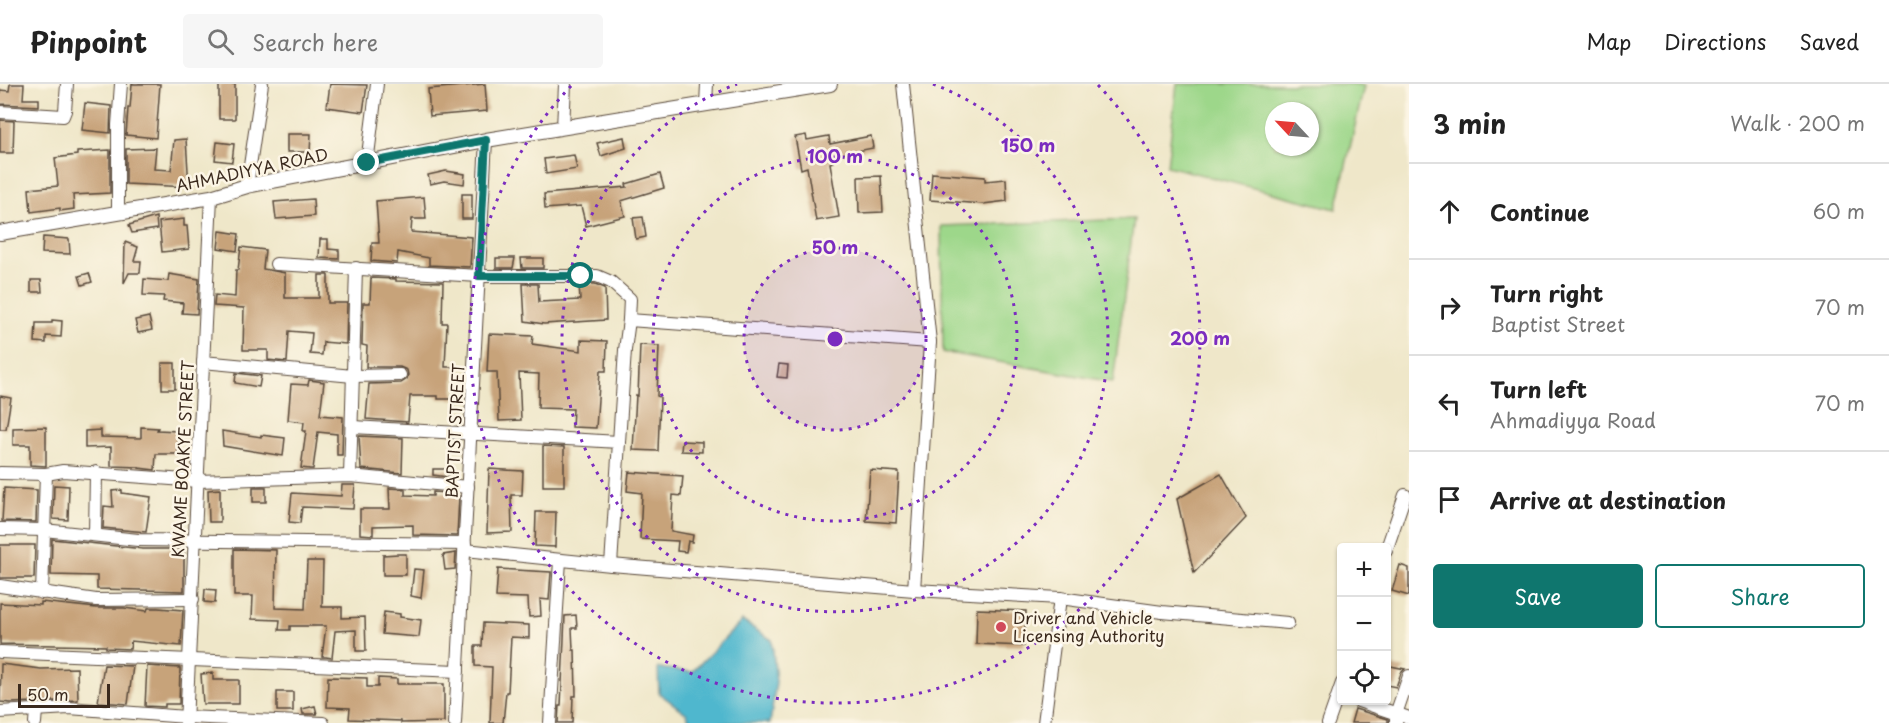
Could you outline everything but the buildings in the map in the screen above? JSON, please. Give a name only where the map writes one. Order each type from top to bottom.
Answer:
[{"type":"street","points":[[0,112],[63,116],[67,84]]},
{"type":"street","points":[[118,213],[118,125],[121,84]]},
{"type":"street","points":[[247,186],[262,84]]},
{"type":"street","points":[[367,163],[377,84]]},
{"type":"street","points":[[563,128],[565,84]]},
{"type":"street","points":[[706,84],[706,104]]},
{"type":"street","points":[[903,84],[930,342],[914,590]]},
{"type":"street","name":"AHMADIYYA ROAD","points":[[0,233],[211,196],[247,186],[486,140],[821,85]]},
{"type":"street","name":"BAPTIST STREET","points":[[455,723],[486,140]]},
{"type":"street","name":"KWAME BOAKYE STREET","points":[[186,720],[211,196]]},
{"type":"street","points":[[276,264],[479,276],[597,276],[611,282],[630,299],[611,565]]},
{"type":"street","points":[[350,476],[356,267]]},
{"type":"street","points":[[629,320],[930,342]]},
{"type":"street","points":[[203,362],[353,376],[400,375]]},
{"type":"street","points":[[352,427],[619,442]]},
{"type":"street","points":[[95,535],[96,472]]},
{"type":"street","points":[[0,473],[96,472],[198,482],[350,476],[468,487]]},
{"type":"street","points":[[42,592],[46,474]]},
{"type":"street","points":[[1388,543],[1405,495]]},
{"type":"street","points":[[0,529],[44,530],[138,540],[465,547],[611,565],[914,590],[1060,598],[1162,612],[1288,623]]},
{"type":"street","points":[[550,723],[560,560]]},
{"type":"street","points":[[0,586],[96,600],[193,599]]},
{"type":"street","points":[[1044,723],[1060,598]]},
{"type":"street","points":[[0,652],[458,671]]},
{"type":"street","points":[[1396,719],[1409,676]]},
{"type":"street","points":[[1328,723],[1337,699]]},
{"type":"street","points":[[1367,705],[1396,719],[1409,718]]},
{"type":"street","points":[[0,711],[69,708],[186,720],[323,723]]},
{"type":"street","points":[[35,723],[36,710]]},
{"type":"green space","points":[[1177,84],[1355,84],[1364,86],[1336,209],[1167,166]]},
{"type":"green space","points":[[1134,219],[1113,382],[943,352],[941,226]]},
{"type":"water","points":[[742,621],[772,640],[776,682],[770,723],[690,723],[687,714],[659,693],[658,668],[692,672]]},
{"type":"place","name":"Driver and Vehicle Licensing Authority","points":[[1001,627]]},
{"type":"route","points":[[367,163],[486,140],[479,276],[581,276]]}]
